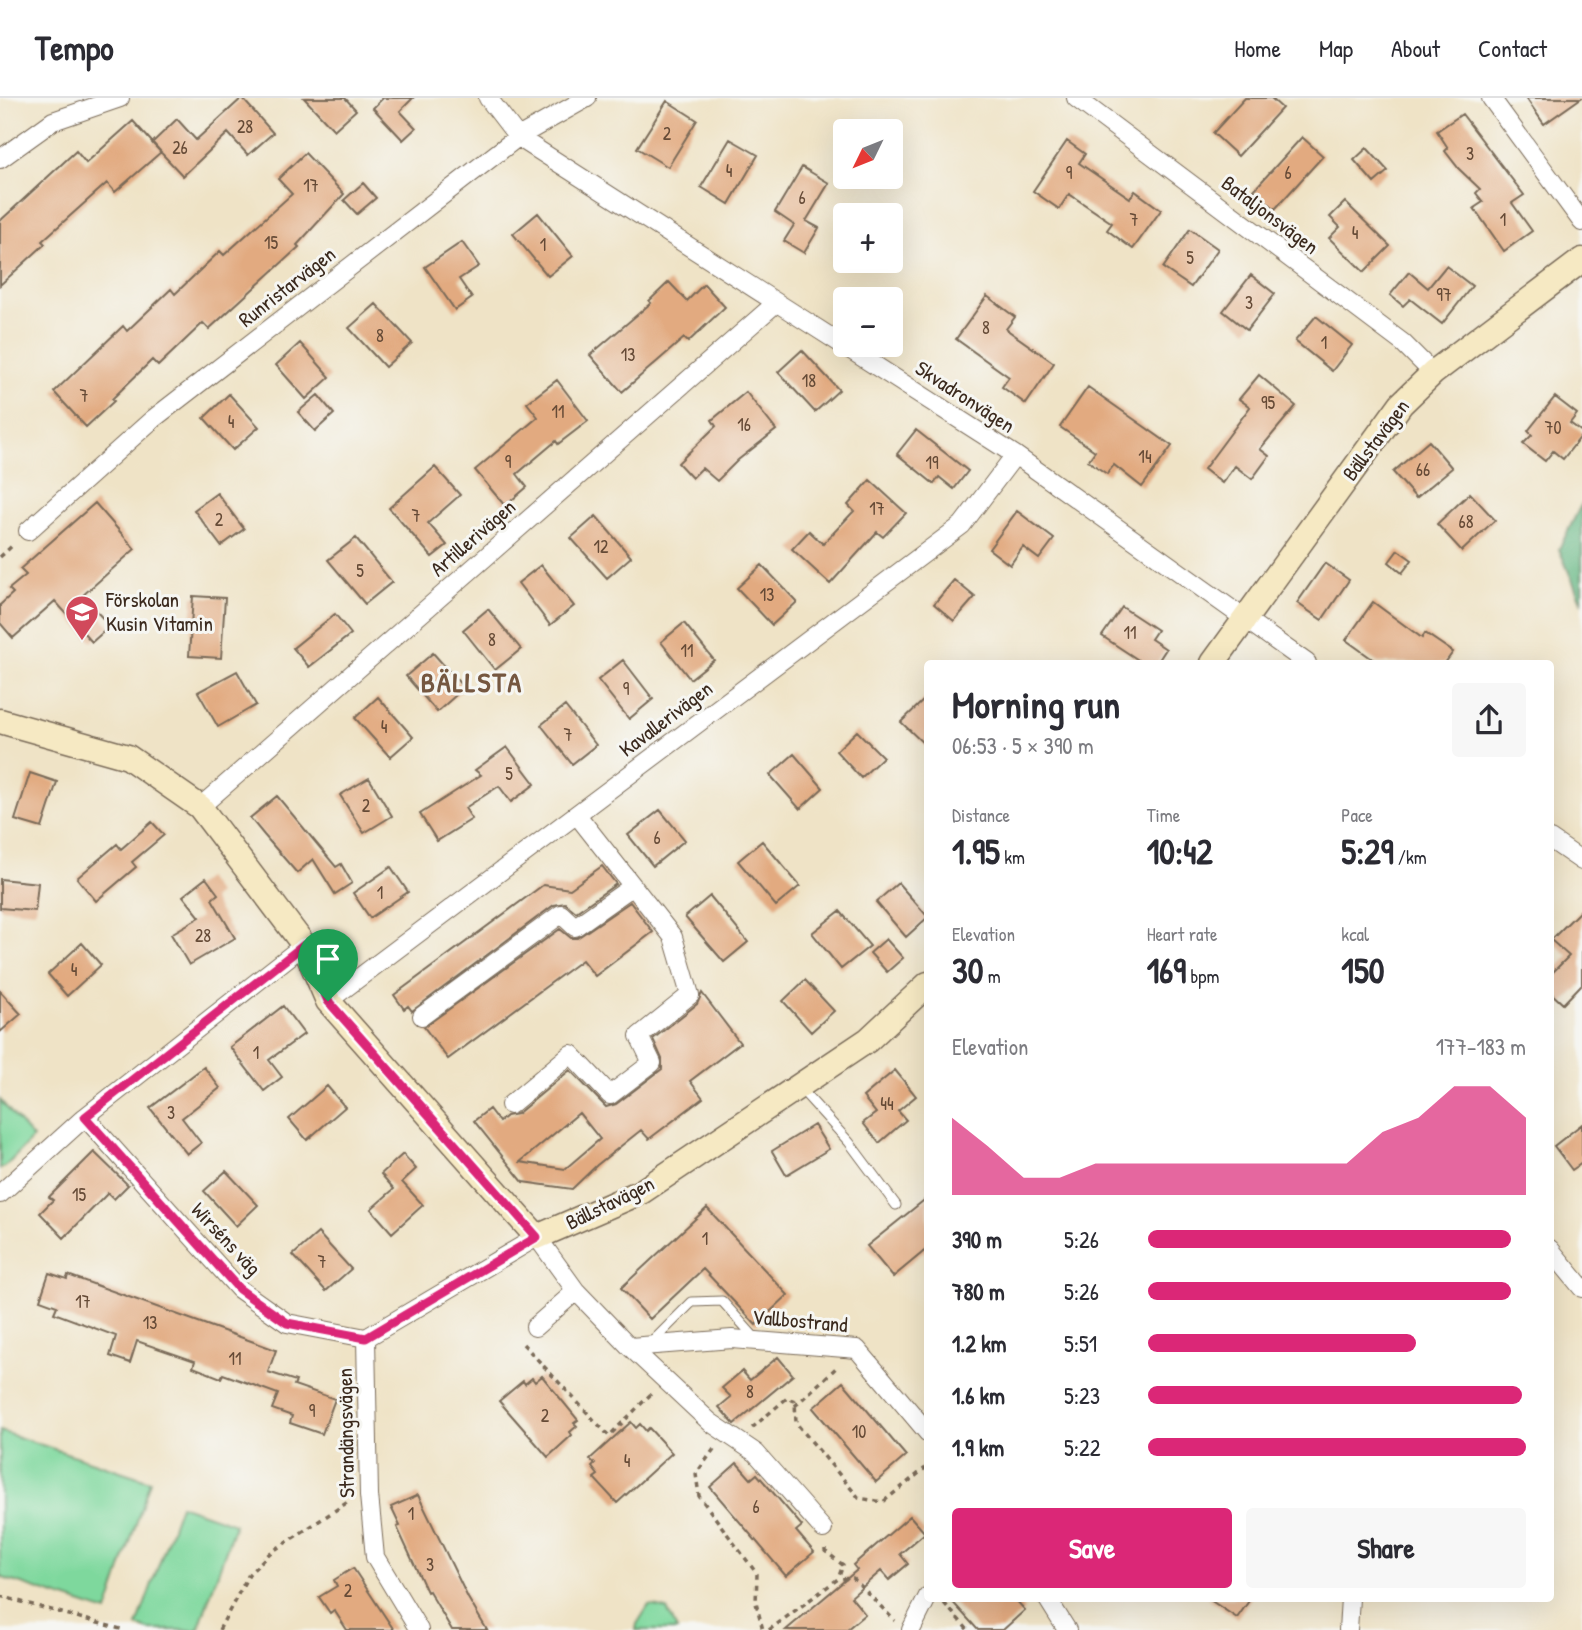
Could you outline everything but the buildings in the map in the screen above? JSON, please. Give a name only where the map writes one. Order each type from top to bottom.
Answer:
[{"type":"street","points":[[0,159],[53,121],[120,98]]},
{"type":"street","name":"Skvadronvägen","points":[[488,98],[518,137],[1015,456],[1303,660]]},
{"type":"street","name":"Runristarvägen","points":[[29,531],[153,419],[518,137],[587,98]]},
{"type":"street","name":"Bataljonsvägen","points":[[1076,98],[1403,343],[1433,373]]},
{"type":"street","points":[[1491,98],[1582,222]]},
{"type":"street","name":"Bällstavägen","points":[[1215,660],[1401,404],[1433,373],[1582,260]]},
{"type":"street","name":"Artillerivägen","points":[[200,807],[776,303]]},
{"type":"street","name":"Kavallerivägen","points":[[328,1001],[962,526],[1015,456]]},
{"type":"street","points":[[0,721],[128,757],[200,807],[304,945],[328,1001],[537,1237],[576,1291],[630,1347],[710,1422],[756,1453],[823,1529]]},
{"type":"street","points":[[510,1105],[571,1054],[610,1095],[652,1063],[639,1035],[691,995],[673,937],[576,815]]},
{"type":"street","points":[[1554,842],[1582,861]]},
{"type":"street","points":[[422,1016],[561,914],[575,927],[633,886]]},
{"type":"street","points":[[0,1194],[85,1117],[304,945]]},
{"type":"street","name":"Bällstavägen","points":[[537,1237],[640,1192],[868,1040],[924,988]]},
{"type":"street","name":"Wirséns väg","points":[[85,1117],[239,1289],[287,1323],[366,1338]]},
{"type":"street","name":"Strandängsvägen","points":[[419,1630],[375,1557],[369,1495],[366,1338],[537,1237]]},
{"type":"street","points":[[1554,1254],[1582,1288]]},
{"type":"street","points":[[535,1327],[576,1291]]},
{"type":"street","name":"Vallbostrand","points":[[630,1347],[732,1339],[857,1349],[924,1428]]},
{"type":"street","points":[[903,1626],[924,1601]]},
{"type":"street","points":[[1050,1602],[1067,1630]]},
{"type":"street","points":[[1348,1630],[1350,1602]]},
{"type":"lane","points":[[799,1086],[849,1142],[896,1205]]},
{"type":"lane","points":[[648,1346],[692,1302],[722,1301],[757,1341]]},
{"type":"path","points":[[521,1341],[609,1436],[664,1380]]},
{"type":"path","points":[[795,1406],[857,1349]]},
{"type":"path","points":[[763,1630],[756,1602],[757,1574],[699,1496],[696,1474],[732,1437],[787,1398],[795,1401],[796,1423],[859,1498],[883,1502],[924,1469]]},
{"type":"path","points":[[219,1630],[249,1574],[270,1553],[351,1500],[369,1495]]},
{"type":"path","points":[[769,1630],[838,1578],[843,1565],[825,1551],[823,1529]]},
{"type":"path","points":[[838,1578],[853,1578],[903,1626]]},
{"type":"path","points":[[0,1596],[124,1630]]},
{"type":"path","points":[[944,1602],[968,1630]]},
{"type":"green space","points":[[1582,503],[1582,603],[1559,549]]},
{"type":"green space","points":[[0,1100],[33,1138],[0,1169]]},
{"type":"green space","points":[[0,1431],[150,1481],[107,1612],[0,1577]]},
{"type":"green space","points":[[180,1505],[235,1524],[198,1630],[149,1630],[137,1626]]},
{"type":"green space","points":[[649,1605],[667,1609],[677,1630],[636,1630]]},
{"type":"place","name":"Förskolan Kusin Vitamin","points":[[82,642]]},
{"type":"district","name":"BÄLLSTA","points":[[472,682]]},
{"type":"route","points":[[304,945],[328,1001],[537,1237],[366,1338],[287,1323],[239,1289],[85,1117],[304,945]]}]
